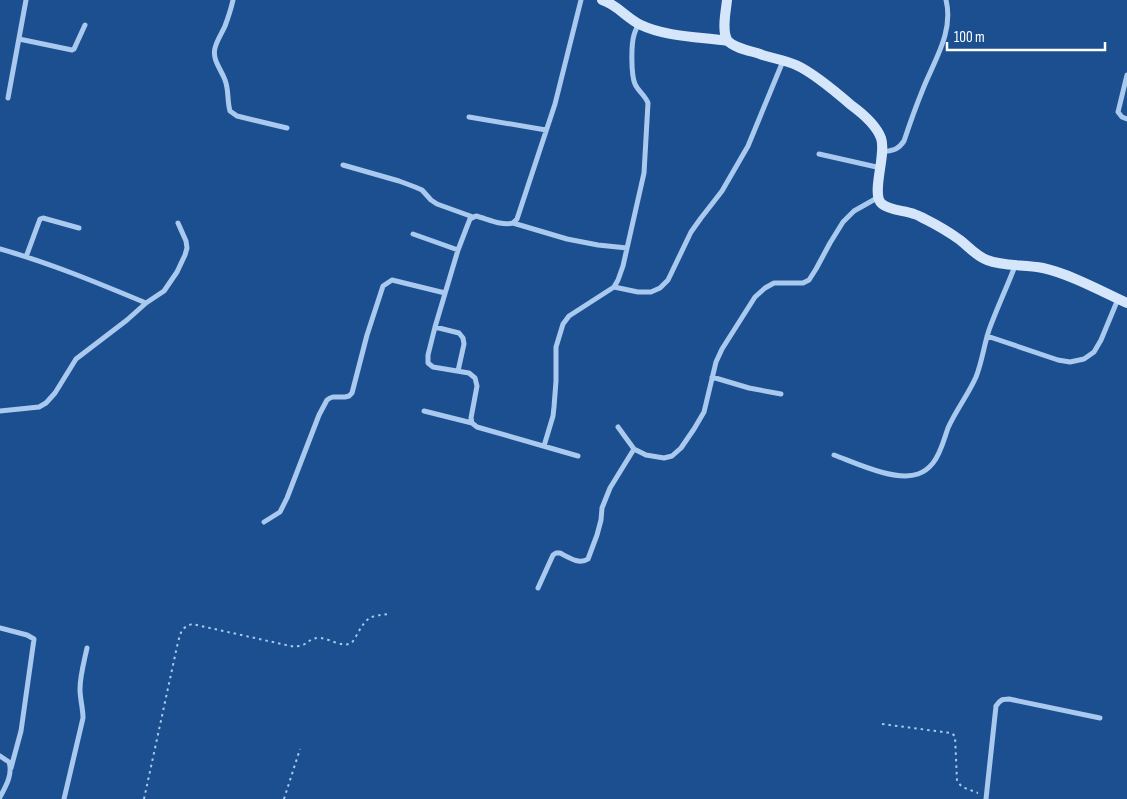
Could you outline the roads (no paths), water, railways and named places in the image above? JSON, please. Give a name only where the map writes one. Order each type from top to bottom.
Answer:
[{"type":"street","points":[[8,98],[26,0]]},
{"type":"street","points":[[233,0],[215,47],[214,56],[228,91],[227,103],[230,111],[237,116],[287,128]]},
{"type":"street","points":[[513,224],[517,219],[555,104],[581,0]]},
{"type":"street","points":[[727,0],[724,20],[728,41]]},
{"type":"street","points":[[883,152],[895,150],[904,141],[923,88],[946,34],[946,0]]},
{"type":"street","points":[[609,1],[638,24],[648,28],[728,41],[738,47],[796,65],[852,105],[875,127],[881,139],[883,152],[877,198],[883,205],[914,214],[948,232],[962,241],[975,254],[987,260],[1004,265],[1043,268],[1123,301],[1094,352],[1084,359],[1070,362],[1058,360],[987,336]]},
{"type":"street","points":[[544,446],[554,407],[556,347],[563,324],[569,316],[614,287],[618,280],[623,266],[644,174],[648,103],[636,86],[632,74],[632,44],[638,24]]},
{"type":"street","points":[[19,38],[72,50],[85,26]]},
{"type":"street","points":[[614,287],[638,292],[651,292],[660,288],[668,280],[691,232],[722,191],[748,146],[783,61]]},
{"type":"street","points":[[1127,75],[1118,112],[1127,119]]},
{"type":"street","points":[[469,116],[546,130]]},
{"type":"street","points":[[819,154],[881,168]]},
{"type":"street","points":[[343,165],[415,187],[422,190],[431,200],[438,204],[473,217],[476,216],[502,224],[513,224],[567,239],[627,248]]},
{"type":"street","points":[[618,427],[634,449],[646,455],[664,458],[672,456],[681,448],[704,412],[716,362],[722,349],[756,297],[765,288],[774,283],[803,283],[809,280],[844,222],[854,211],[877,198]]},
{"type":"street","points":[[472,423],[471,418],[477,386],[475,378],[469,372],[434,367],[428,363],[428,356],[458,250],[468,224],[473,217]]},
{"type":"street","points":[[26,256],[40,219],[44,218],[79,228]]},
{"type":"street","points":[[0,411],[39,407],[46,404],[56,393],[76,360],[146,303],[164,291],[177,272],[185,255],[186,241],[178,223]]},
{"type":"street","points":[[413,234],[458,250]]},
{"type":"street","points":[[0,250],[26,256],[146,303]]},
{"type":"street","points":[[834,455],[896,476],[907,477],[926,470],[934,462],[949,427],[977,375],[996,310],[1015,266]]},
{"type":"street","points":[[264,522],[280,512],[319,415],[327,400],[333,397],[350,396],[352,393],[367,335],[383,286],[392,280],[445,293]]},
{"type":"street","points":[[435,327],[458,333],[463,338],[464,344],[458,371]]},
{"type":"street","points":[[712,377],[749,388],[780,394]]},
{"type":"street","points":[[424,411],[472,423],[477,427],[578,456]]},
{"type":"street","points":[[538,588],[556,552],[581,562],[588,559],[597,535],[602,508],[610,488],[634,449]]},
{"type":"street","points":[[0,628],[27,634],[34,639],[21,731],[8,781],[0,797]]},
{"type":"street","points":[[64,799],[83,718],[80,684],[87,648]]},
{"type":"street","points":[[986,797],[996,706],[999,701],[1009,699],[1100,718]]},
{"type":"street","points":[[0,756],[9,762],[11,768]]}]
